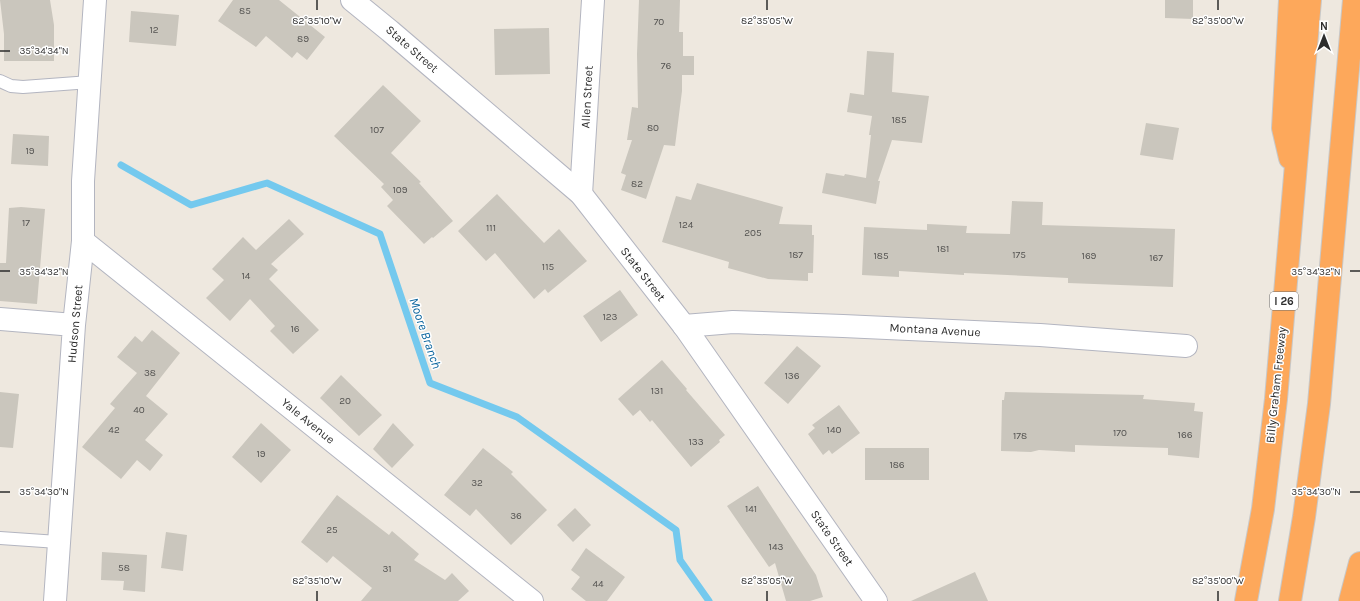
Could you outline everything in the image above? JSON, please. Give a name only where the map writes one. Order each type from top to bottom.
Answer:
[{"type":"highway","points":[[1290,0],[1283,128],[1295,175]]},
{"type":"highway","name":"Billy Graham Freeway","points":[[1246,601],[1263,509],[1274,415],[1310,0]]},
{"type":"highway","points":[[1290,601],[1304,518],[1319,404],[1354,0]]},
{"type":"highway","points":[[1350,601],[1360,562]]},
{"type":"street","name":"Hudson Street","points":[[55,601],[74,325],[83,241],[83,180],[95,0]]},
{"type":"street","name":"State Street","points":[[352,0],[581,194],[684,326],[876,601]]},
{"type":"street","name":"Allen Street","points":[[581,194],[593,0]]},
{"type":"street","name":"Yale Avenue","points":[[83,241],[532,601]]},
{"type":"street","points":[[0,319],[74,325]]},
{"type":"street","name":"Montana Avenue","points":[[684,326],[733,322],[872,327],[1040,334],[1186,346]]},
{"type":"lane","points":[[0,81],[11,86],[23,87],[90,82]]},
{"type":"lane","points":[[0,538],[58,542]]},
{"type":"building","points":[[0,0],[50,0],[54,25],[54,61],[4,61],[4,34]]},
{"type":"building","points":[[233,0],[279,0],[325,37],[307,60],[297,52],[292,58],[266,36],[256,47],[218,21]]},
{"type":"building","points":[[639,0],[680,0],[679,32],[683,32],[683,56],[694,56],[694,75],[682,75],[682,91],[675,146],[664,145],[646,199],[621,190],[626,175],[621,173],[632,140],[627,140],[632,107],[638,108],[637,54]]},
{"type":"building","points":[[1165,0],[1193,0],[1193,19],[1165,18]]},
{"type":"building","points":[[131,11],[179,15],[176,46],[129,42]]},
{"type":"building","points":[[549,28],[550,74],[495,75],[494,29]]},
{"type":"building","points":[[867,51],[894,53],[892,92],[929,96],[922,143],[892,140],[878,181],[880,181],[876,204],[822,193],[826,173],[844,176],[845,174],[866,178],[872,116],[847,112],[850,93],[864,95]]},
{"type":"building","points":[[383,85],[421,121],[391,153],[421,182],[419,183],[453,221],[424,244],[387,206],[393,200],[381,187],[384,184],[334,136]]},
{"type":"building","points":[[1146,123],[1179,128],[1173,160],[1140,155]]},
{"type":"building","points":[[13,134],[49,136],[48,166],[11,164]]},
{"type":"building","points":[[697,183],[783,207],[779,224],[812,225],[812,235],[814,235],[813,273],[808,273],[808,281],[768,279],[728,268],[729,262],[662,242],[676,196],[691,200]]},
{"type":"building","points":[[497,194],[544,243],[559,229],[587,261],[548,293],[545,289],[534,299],[495,253],[486,261],[458,231]]},
{"type":"building","points":[[1012,201],[1043,202],[1042,225],[1175,229],[1173,287],[1068,283],[1068,278],[964,273],[964,275],[899,271],[899,277],[862,275],[864,227],[927,230],[927,224],[967,226],[966,233],[1010,234]]},
{"type":"building","points":[[21,207],[45,209],[37,304],[0,301],[0,263],[6,263],[9,208]]},
{"type":"building","points":[[289,219],[304,234],[271,264],[278,270],[269,279],[319,330],[293,354],[270,331],[275,326],[250,299],[230,321],[206,298],[224,280],[212,269],[243,237],[256,250]]},
{"type":"building","points":[[620,290],[638,315],[601,342],[583,316]]},
{"type":"building","points":[[152,330],[180,353],[146,396],[168,414],[145,440],[163,455],[150,471],[137,460],[121,479],[82,447],[115,408],[110,404],[137,373],[117,357],[135,336],[142,342]]},
{"type":"building","points":[[797,346],[821,366],[788,404],[764,383]]},
{"type":"building","points":[[662,360],[725,435],[719,440],[720,442],[691,467],[652,420],[650,422],[640,410],[633,416],[618,399]]},
{"type":"building","points":[[341,375],[382,415],[359,436],[320,398]]},
{"type":"building","points":[[0,392],[19,394],[13,448],[0,447]]},
{"type":"building","points":[[1005,392],[1144,395],[1143,399],[1195,403],[1194,411],[1203,412],[1199,458],[1168,455],[1168,448],[1075,445],[1075,452],[1039,450],[1031,452],[1001,451],[1002,400],[1004,400]]},
{"type":"building","points":[[839,405],[860,433],[832,454],[829,450],[823,455],[808,434],[815,428],[812,425]]},
{"type":"building","points":[[261,423],[291,450],[261,483],[232,457]]},
{"type":"building","points":[[393,423],[414,445],[392,468],[373,449]]},
{"type":"building","points":[[483,448],[513,472],[511,474],[547,510],[511,545],[476,509],[470,516],[444,495]]},
{"type":"building","points":[[865,448],[929,448],[929,480],[865,480]]},
{"type":"building","points":[[758,486],[816,575],[823,597],[810,601],[786,601],[775,563],[769,567],[727,506]]},
{"type":"building","points":[[337,495],[389,535],[392,531],[419,554],[414,560],[445,580],[452,573],[469,591],[458,601],[361,601],[372,588],[333,556],[327,563],[301,542]]},
{"type":"building","points":[[575,508],[591,525],[573,542],[557,525]]},
{"type":"building","points":[[166,532],[187,535],[183,571],[161,568]]},
{"type":"building","points":[[586,548],[625,577],[607,601],[586,601],[571,589],[580,577],[571,570]]},
{"type":"building","points":[[102,552],[147,555],[145,592],[123,590],[124,581],[101,580]]},
{"type":"building","points":[[975,572],[988,601],[911,601]]},
{"type":"waterway","name":"Moore Branch","points":[[121,165],[191,205],[267,183],[380,234],[430,383],[517,417],[676,530],[680,560],[709,601]]}]
